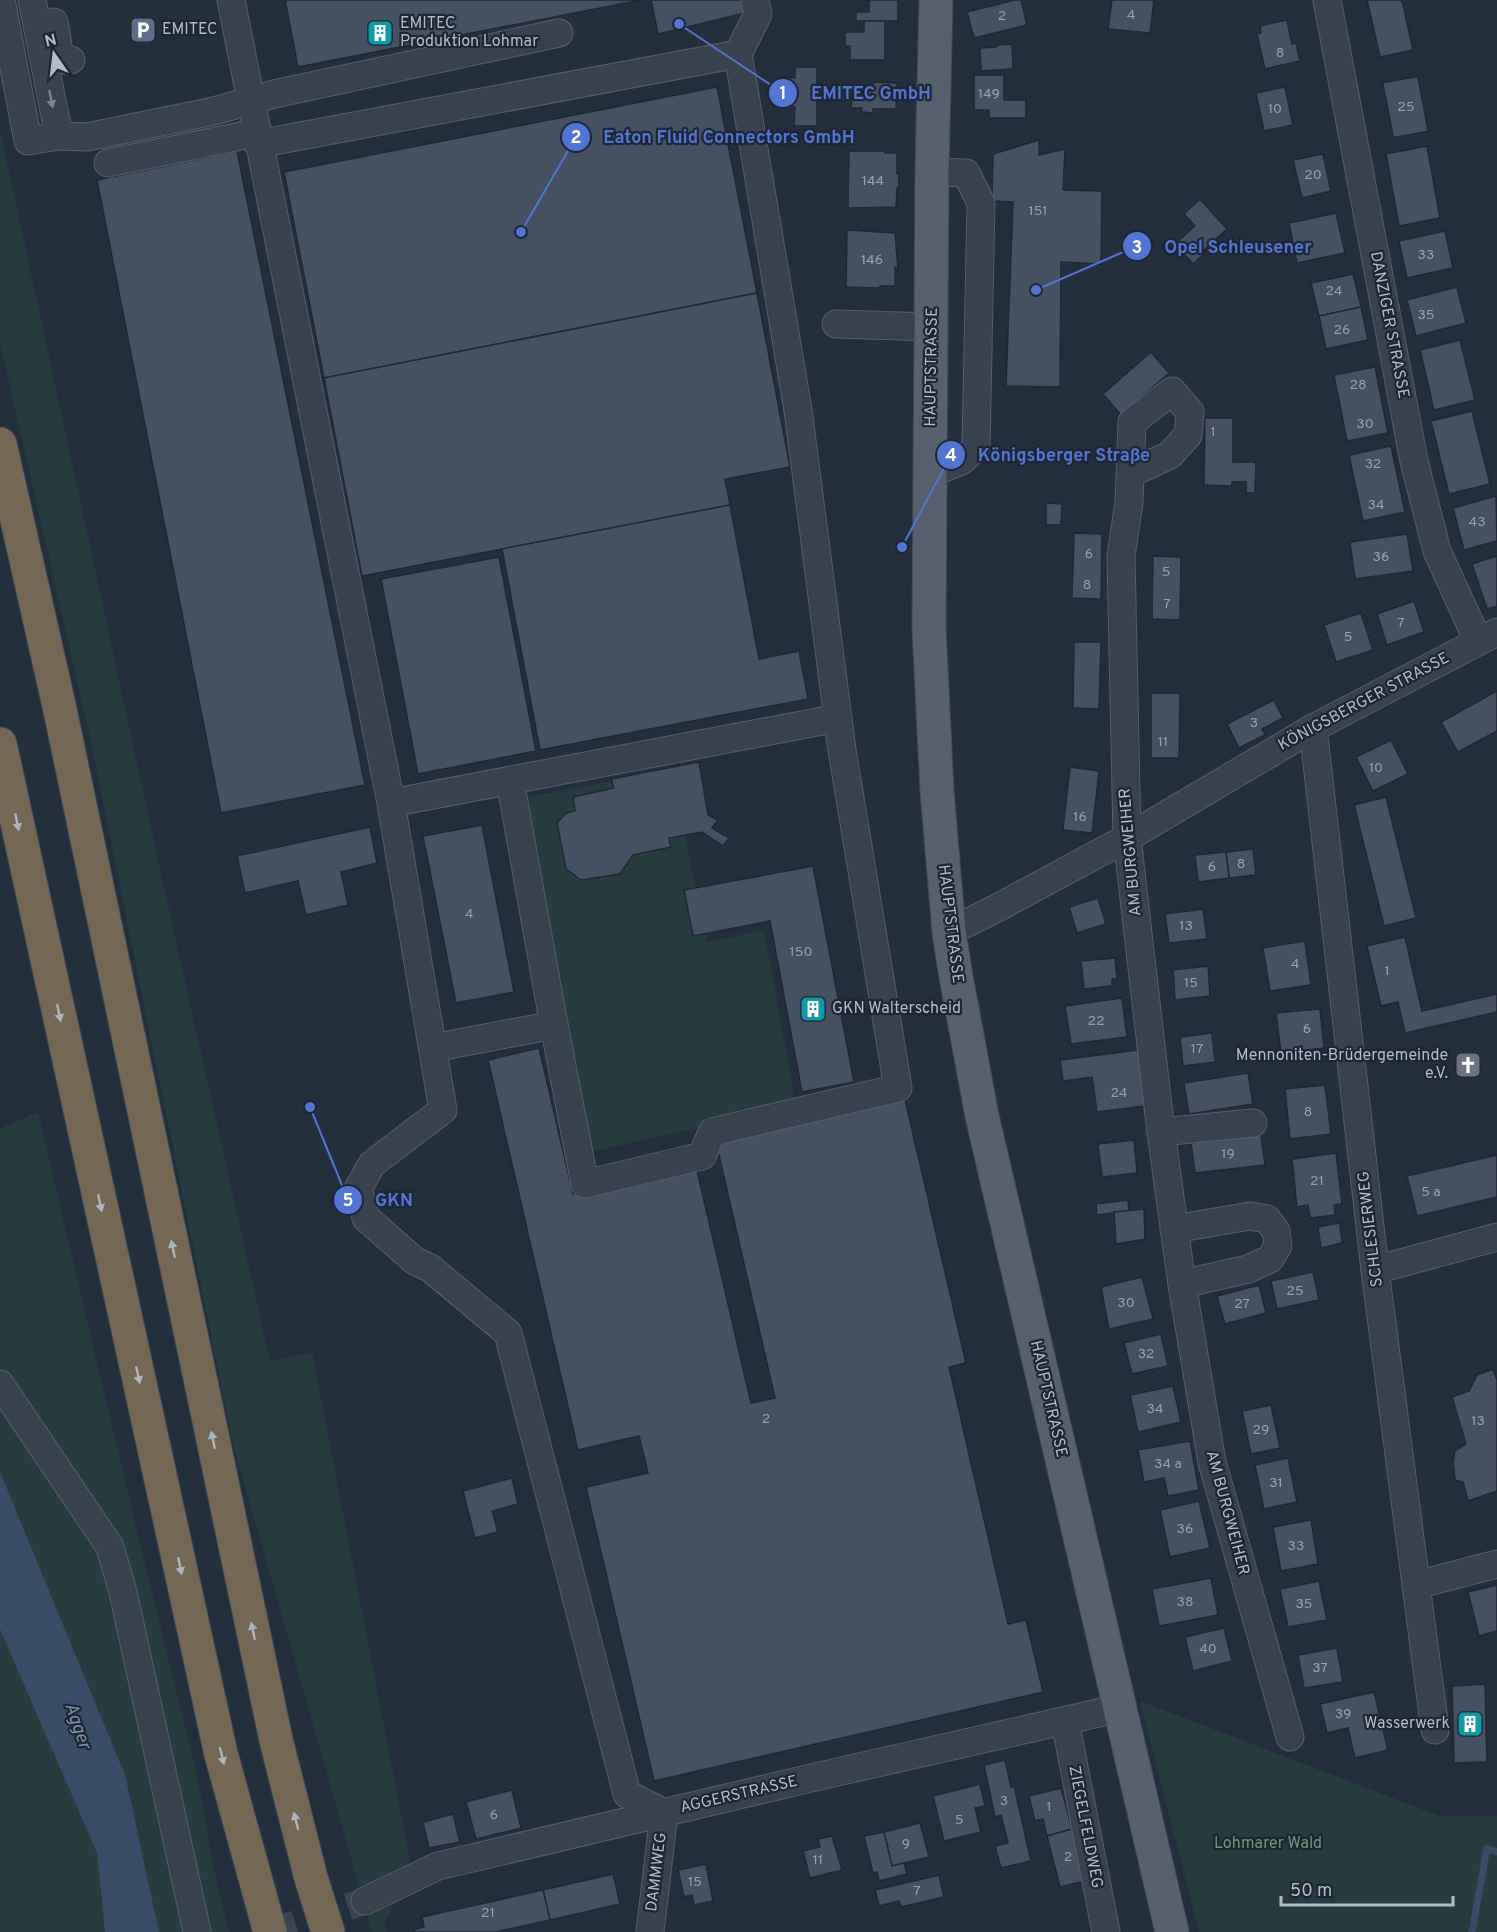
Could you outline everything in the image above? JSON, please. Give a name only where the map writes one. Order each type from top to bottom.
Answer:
[{"type":"highway","points":[[0,444],[60,710],[276,1740],[311,1878],[328,1932]]},
{"type":"highway","points":[[0,744],[221,1755],[270,1932]]},
{"type":"main road","name":"HAUPTSTRASSE","points":[[940,1],[932,171],[929,630],[939,826],[949,932],[982,1116],[1172,1932]]},
{"type":"street","points":[[1,0],[28,141],[59,136],[87,137],[214,111],[274,94],[559,33]]},
{"type":"street","points":[[32,0],[59,136]]},
{"type":"street","points":[[50,0],[60,55],[65,60],[71,60]]},
{"type":"street","points":[[231,0],[391,803],[443,1110],[372,1164],[358,1189],[366,1218],[416,1261],[430,1268],[508,1333],[627,1794],[664,1813]]},
{"type":"street","points":[[510,780],[585,1184],[702,1156],[712,1132],[898,1088],[838,718],[798,410],[738,54],[758,14],[755,0]]},
{"type":"street","name":"DANZIGER STRASSE","points":[[1327,0],[1414,462],[1437,551],[1488,636]]},
{"type":"street","points":[[108,163],[738,54]]},
{"type":"street","points":[[931,473],[962,462],[976,448],[981,203],[966,173],[932,171]]},
{"type":"street","points":[[836,324],[932,327]]},
{"type":"street","name":"AM BURGWEIHER","points":[[1131,473],[1121,556],[1127,838],[1161,1132],[1182,1284],[1212,1462],[1290,1737]]},
{"type":"street","name":"KÖNIGSBERGER STRASSE","points":[[949,932],[1127,838],[1313,728],[1488,636]]},
{"type":"street","points":[[391,803],[838,718]]},
{"type":"street","name":"SCHLESIERWEG","points":[[1313,728],[1375,1270],[1435,1730]]},
{"type":"street","points":[[433,1048],[554,1025]]},
{"type":"street","points":[[1161,1132],[1253,1122]]},
{"type":"street","points":[[1174,1229],[1250,1216],[1267,1219],[1276,1231],[1278,1246],[1270,1259],[1248,1269],[1182,1284]]},
{"type":"street","points":[[1375,1270],[1497,1237]]},
{"type":"street","points":[[0,1384],[110,1547],[123,1592],[197,1932]]},
{"type":"street","points":[[1416,1585],[1497,1564]]},
{"type":"street","name":"AGGERSTRASSE","points":[[365,1901],[438,1866],[1120,1708]]},
{"type":"street","name":"ZIEGELFELDWEG","points":[[1065,1721],[1106,1932]]},
{"type":"street","name":"DAMMWEG","points":[[650,1932],[664,1813]]},
{"type":"green space","points":[[0,130],[159,865],[270,1361],[312,1352],[411,1866],[385,1924],[387,1932],[372,1932],[233,1444],[92,747],[0,343]]},
{"type":"green space","points":[[671,770],[707,942],[764,930],[796,1105],[591,1152],[528,797]]},
{"type":"green space","points":[[38,1112],[191,1751],[229,1932],[0,1932],[0,1129]]},
{"type":"green space","name":"Lohmarer Wald","points":[[1140,1701],[1440,1816],[1497,1816],[1497,1932],[1199,1932]]},
{"type":"water","name":"Agger","points":[[0,1472],[125,1775],[159,1932],[105,1932],[97,1853],[0,1629]]},
{"type":"building","name":"EMITEC Produktion Lohmar","points":[[285,0],[641,0],[298,67]]},
{"type":"building","points":[[651,0],[743,0],[745,13],[658,34]]},
{"type":"building","points":[[865,0],[898,0],[898,21],[856,21],[856,12],[869,12],[869,1]]},
{"type":"building","points":[[1021,0],[1027,25],[974,38],[967,12]]},
{"type":"building","points":[[1112,0],[1154,0],[1150,33],[1108,29]]},
{"type":"building","points":[[1367,0],[1402,0],[1413,50],[1380,57]]},
{"type":"building","points":[[1287,20],[1292,44],[1296,43],[1300,61],[1265,69],[1257,34],[1261,33],[1260,26]]},
{"type":"building","points":[[864,21],[885,21],[885,60],[850,60],[850,46],[845,46],[845,32],[864,32]]},
{"type":"building","points":[[1012,44],[1013,69],[981,71],[980,48]]},
{"type":"building","points":[[795,67],[817,67],[817,126],[794,126],[795,107],[784,106],[780,77],[795,78]]},
{"type":"building","points":[[974,75],[1004,75],[1004,100],[1026,100],[1026,118],[989,118],[989,110],[974,110]]},
{"type":"building","points":[[1420,76],[1418,77],[1430,131],[1391,138],[1393,136],[1381,83]]},
{"type":"building","points":[[873,82],[897,83],[896,109],[873,109],[873,113],[861,112],[862,108],[851,108],[852,95],[861,96],[868,90],[872,91]]},
{"type":"building","points":[[717,87],[757,293],[324,378],[284,172]]},
{"type":"building","points":[[1285,87],[1293,125],[1264,131],[1256,93]]},
{"type":"building","points":[[1039,140],[1039,155],[1065,149],[1063,190],[1102,191],[1101,264],[1061,262],[1060,387],[1006,386],[1013,202],[992,201],[993,154]]},
{"type":"building","points":[[1427,146],[1440,218],[1399,226],[1386,154]]},
{"type":"building","points":[[237,151],[365,785],[221,813],[97,180]]},
{"type":"building","points":[[849,151],[897,153],[899,190],[897,188],[896,207],[848,208]]},
{"type":"building","points":[[1323,154],[1331,191],[1302,198],[1293,160]]},
{"type":"building","points":[[1200,199],[1227,229],[1203,251],[1205,253],[1193,264],[1175,244],[1195,226],[1184,214]]},
{"type":"building","points":[[1336,213],[1345,253],[1297,263],[1289,223]]},
{"type":"building","points":[[847,230],[895,233],[898,270],[895,267],[895,286],[846,287]]},
{"type":"building","points":[[1445,231],[1453,268],[1407,278],[1399,241]]},
{"type":"building","points":[[1353,274],[1361,307],[1319,316],[1311,283]]},
{"type":"building","points":[[1457,287],[1466,323],[1416,336],[1407,300]]},
{"type":"building","points":[[757,293],[790,467],[725,479],[730,505],[362,576],[324,378]]},
{"type":"building","points":[[1361,307],[1368,340],[1326,349],[1319,316]]},
{"type":"building","points":[[1460,340],[1475,400],[1434,410],[1420,350]]},
{"type":"building","points":[[1151,352],[1169,373],[1121,415],[1103,394]]},
{"type":"building","points":[[1375,367],[1388,433],[1347,441],[1334,375]]},
{"type":"building","points":[[1472,411],[1490,484],[1449,494],[1431,421]]},
{"type":"building","points":[[1205,418],[1233,418],[1233,462],[1256,462],[1255,493],[1246,493],[1246,482],[1232,482],[1232,486],[1204,485]]},
{"type":"building","points":[[1391,446],[1405,512],[1363,521],[1349,455]]},
{"type":"building","points":[[1496,496],[1497,541],[1464,550],[1453,508]]},
{"type":"building","points":[[1046,503],[1062,504],[1061,525],[1046,525]]},
{"type":"building","points":[[730,505],[759,659],[799,651],[808,699],[540,750],[502,549]]},
{"type":"building","points":[[1074,533],[1102,534],[1101,599],[1072,598]]},
{"type":"building","points":[[1407,534],[1413,571],[1355,579],[1350,542]]},
{"type":"building","points":[[1153,556],[1181,557],[1180,620],[1152,619]]},
{"type":"building","points":[[1497,556],[1497,606],[1487,609],[1472,564]]},
{"type":"building","points":[[499,557],[536,751],[418,774],[381,579]]},
{"type":"building","points":[[1414,601],[1424,632],[1387,645],[1377,614]]},
{"type":"building","points":[[1361,613],[1373,650],[1336,662],[1324,625]]},
{"type":"building","points":[[1074,642],[1101,642],[1099,709],[1073,708]]},
{"type":"building","points":[[1497,691],[1497,731],[1458,752],[1441,722]]},
{"type":"building","points":[[1151,693],[1180,693],[1179,758],[1151,758]]},
{"type":"building","points":[[1274,700],[1283,718],[1262,729],[1265,735],[1239,748],[1227,724]]},
{"type":"building","points":[[1391,740],[1408,774],[1373,791],[1356,757]]},
{"type":"building","points":[[699,762],[708,815],[718,820],[712,828],[729,838],[723,846],[702,832],[669,838],[671,847],[633,855],[620,874],[581,880],[566,869],[557,823],[566,813],[575,811],[573,797],[614,788],[611,779]]},
{"type":"building","points":[[1070,767],[1099,771],[1092,833],[1063,830]]},
{"type":"building","points":[[1386,797],[1416,918],[1384,926],[1354,805]]},
{"type":"building","points":[[482,825],[514,992],[456,1003],[423,836]]},
{"type":"building","points":[[370,827],[377,863],[341,872],[348,905],[306,915],[298,881],[245,893],[237,856]]},
{"type":"building","points":[[1253,849],[1256,875],[1229,878],[1226,852]]},
{"type":"building","points":[[1226,852],[1229,878],[1198,882],[1195,855]]},
{"type":"building","name":"GKN Walterscheid","points":[[813,866],[854,1082],[802,1092],[770,921],[693,936],[684,890]]},
{"type":"building","points":[[1098,898],[1106,924],[1077,933],[1069,907]]},
{"type":"building","points":[[1203,909],[1207,939],[1169,943],[1165,914]]},
{"type":"building","points":[[1405,937],[1422,1011],[1497,994],[1497,1012],[1405,1033],[1398,1002],[1381,1006],[1367,946]]},
{"type":"building","points":[[1305,941],[1311,985],[1270,991],[1263,948]]},
{"type":"building","points":[[1115,958],[1117,979],[1112,979],[1112,986],[1084,989],[1081,961]]},
{"type":"building","points":[[1208,966],[1210,996],[1175,1000],[1173,970]]},
{"type":"building","points":[[1122,998],[1127,1037],[1071,1044],[1065,1006]]},
{"type":"building","points":[[1320,1009],[1324,1048],[1281,1053],[1276,1013]]},
{"type":"building","points":[[1212,1033],[1215,1062],[1183,1066],[1180,1037]]},
{"type":"building","points":[[539,1048],[573,1194],[696,1166],[751,1403],[775,1398],[715,1138],[904,1095],[966,1363],[949,1367],[1008,1624],[1026,1620],[1043,1692],[654,1781],[586,1487],[648,1473],[639,1436],[578,1450],[488,1060]]},
{"type":"building","points":[[1138,1050],[1145,1106],[1097,1112],[1092,1077],[1063,1081],[1060,1060]]},
{"type":"building","points":[[1248,1073],[1253,1104],[1189,1114],[1184,1083]]},
{"type":"building","points":[[1325,1085],[1331,1134],[1290,1139],[1285,1089]]},
{"type":"building","points":[[1261,1135],[1265,1165],[1195,1173],[1191,1143]]},
{"type":"building","points":[[1134,1140],[1137,1173],[1102,1177],[1098,1144]]},
{"type":"building","points":[[1336,1153],[1342,1204],[1334,1205],[1335,1215],[1310,1218],[1308,1205],[1297,1207],[1292,1159]]},
{"type":"building","points":[[1497,1155],[1497,1197],[1417,1216],[1407,1176]]},
{"type":"building","points":[[1128,1200],[1129,1211],[1097,1215],[1096,1204]]},
{"type":"building","points":[[1144,1209],[1145,1239],[1116,1244],[1114,1212]]},
{"type":"building","points":[[1340,1223],[1342,1243],[1321,1248],[1318,1227]]},
{"type":"building","points":[[1313,1272],[1319,1300],[1277,1309],[1271,1281]]},
{"type":"building","points":[[1142,1277],[1153,1319],[1109,1329],[1101,1287]]},
{"type":"building","points":[[1259,1285],[1266,1313],[1225,1324],[1217,1296]]},
{"type":"building","points":[[1161,1334],[1168,1366],[1132,1374],[1124,1343]]},
{"type":"building","points":[[1493,1369],[1497,1380],[1497,1491],[1468,1501],[1463,1482],[1455,1480],[1453,1461],[1455,1451],[1466,1444],[1452,1397],[1469,1391],[1477,1375]]},
{"type":"building","points":[[1173,1386],[1181,1422],[1138,1432],[1130,1395]]},
{"type":"building","points":[[1271,1405],[1280,1448],[1251,1454],[1242,1411]]},
{"type":"building","points":[[1190,1441],[1199,1490],[1168,1496],[1164,1478],[1144,1482],[1138,1450]]},
{"type":"building","points":[[1288,1458],[1297,1502],[1264,1509],[1255,1465]]},
{"type":"building","points":[[512,1478],[518,1504],[492,1511],[498,1532],[475,1538],[463,1491]]},
{"type":"building","points":[[1199,1501],[1210,1548],[1170,1557],[1160,1510]]},
{"type":"building","points":[[1311,1520],[1318,1564],[1281,1571],[1273,1527]]},
{"type":"building","points":[[1211,1578],[1218,1615],[1159,1626],[1152,1589]]},
{"type":"building","points":[[1319,1581],[1327,1620],[1288,1627],[1280,1589]]},
{"type":"building","points":[[1497,1585],[1497,1631],[1479,1636],[1468,1592]]},
{"type":"building","points":[[1224,1628],[1232,1661],[1193,1671],[1185,1637]]},
{"type":"building","points":[[1337,1648],[1343,1682],[1304,1688],[1298,1655]]},
{"type":"building","name":"Wasserwerk","points":[[1485,1684],[1487,1762],[1454,1763],[1452,1686]]},
{"type":"building","points":[[1374,1692],[1388,1750],[1355,1758],[1348,1728],[1327,1733],[1320,1704]]},
{"type":"building","points":[[1005,1760],[1011,1787],[1014,1786],[1031,1861],[1001,1868],[995,1846],[1008,1843],[1001,1815],[995,1817],[984,1765]]},
{"type":"building","points":[[980,1784],[985,1806],[975,1808],[981,1832],[944,1841],[933,1796]]},
{"type":"building","points":[[1061,1788],[1072,1829],[1047,1836],[1043,1819],[1035,1821],[1029,1796]]},
{"type":"building","points":[[512,1790],[521,1828],[476,1839],[466,1802]]},
{"type":"building","points":[[453,1814],[460,1842],[429,1848],[423,1822]]},
{"type":"building","points":[[920,1823],[929,1857],[892,1866],[884,1832]]},
{"type":"building","points":[[1072,1829],[1085,1881],[1060,1887],[1047,1836]]},
{"type":"building","points":[[884,1832],[892,1866],[904,1863],[907,1874],[879,1881],[877,1872],[873,1873],[864,1836]]},
{"type":"building","points":[[832,1836],[842,1870],[810,1878],[803,1851],[820,1847],[818,1839]]},
{"type":"building","points":[[706,1864],[713,1901],[694,1905],[692,1895],[684,1897],[678,1870]]},
{"type":"building","points":[[613,1874],[620,1904],[550,1920],[543,1890]]},
{"type":"building","points":[[939,1875],[944,1897],[901,1907],[899,1901],[879,1906],[875,1890]]},
{"type":"building","points":[[543,1890],[550,1920],[495,1932],[414,1932],[424,1927],[422,1917]]},
{"type":"waterway","points":[[1472,1932],[1487,1848],[1497,1852]]},
{"type":"tunnel","points":[[270,1932],[365,1901]]},
{"type":"place","name":"EMITEC GmbH","points":[[679,24]]},
{"type":"place","name":"EMITEC","points":[[143,30]]},
{"type":"place","name":"EMITEC Produktion Lohmar","points":[[380,33]]},
{"type":"place","name":"Eaton Fluid Connectors GmbH","points":[[521,232]]},
{"type":"place","name":"Opel Schleusener","points":[[1036,290]]},
{"type":"place","name":"Königsberger Straße","points":[[902,547]]},
{"type":"place","name":"GKN Walterscheid","points":[[813,1009]]},
{"type":"place","name":"Mennoniten-Brüdergemeinde e.V.","points":[[1468,1065]]},
{"type":"place","name":"GKN","points":[[310,1107]]},
{"type":"place","name":"Wasserwerk","points":[[1470,1724]]}]
